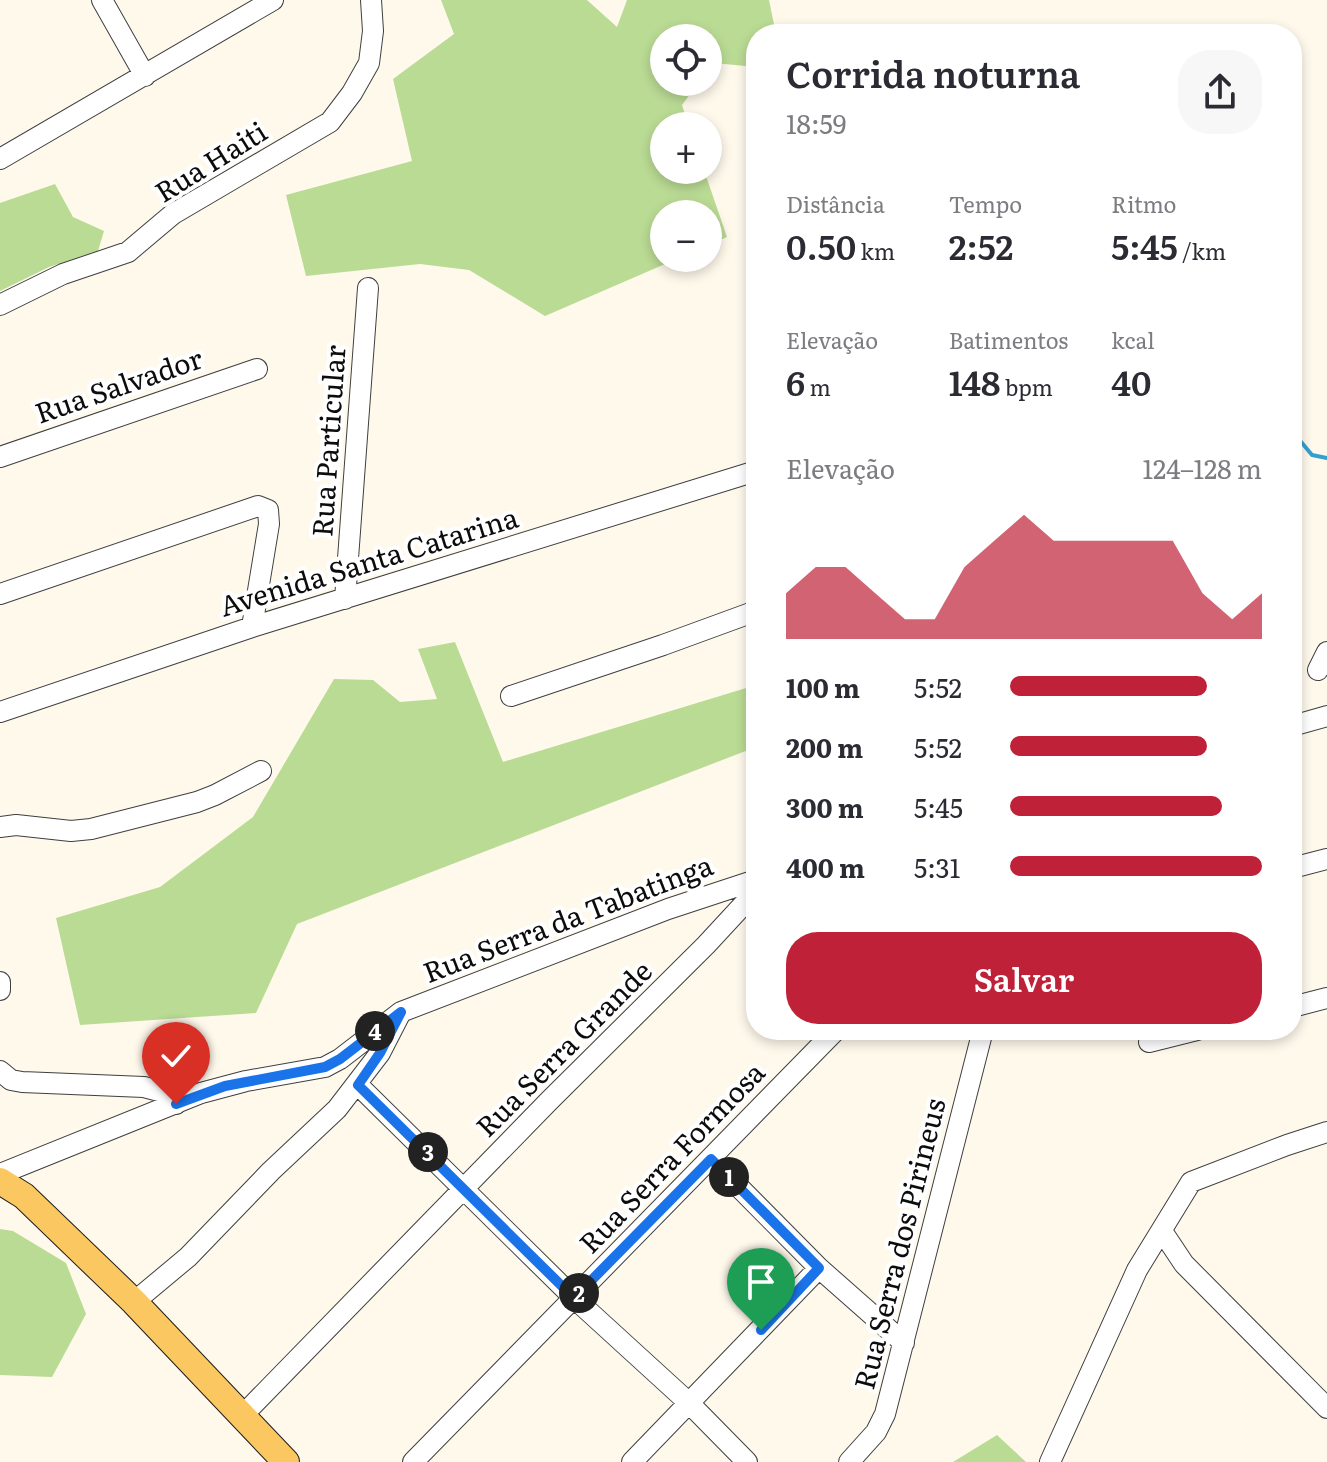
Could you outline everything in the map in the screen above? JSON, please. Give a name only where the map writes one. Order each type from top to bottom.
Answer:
[{"type":"main road","points":[[0,1181],[24,1196],[134,1302],[286,1462]]},
{"type":"street","points":[[102,0],[145,76]]},
{"type":"street","points":[[0,159],[273,0]]},
{"type":"street","name":"Rua Haiti","points":[[0,305],[63,274],[128,252],[173,214],[330,122],[369,63],[373,31],[371,0]]},
{"type":"street","name":"Rua Particular","points":[[345,599],[368,288]]},
{"type":"street","name":"Rua Salvador","points":[[0,457],[257,369]]},
{"type":"street","name":"Avenida Santa Catarina","points":[[0,712],[252,627],[746,474]]},
{"type":"street","points":[[0,594],[258,506],[266,508],[270,518],[252,627]]},
{"type":"street","points":[[511,696],[746,615]]},
{"type":"street","points":[[1302,723],[1327,716]]},
{"type":"street","points":[[0,827],[16,825],[71,831],[91,829],[197,802],[261,771]]},
{"type":"street","points":[[1302,865],[1327,859]]},
{"type":"street","name":"Rua Serra da Tabatinga","points":[[0,1174],[225,1086],[325,1067],[401,1012],[668,909],[746,883]]},
{"type":"street","name":"Rua Serra Grande","points":[[242,1416],[746,901]]},
{"type":"street","points":[[0,982],[0,990]]},
{"type":"street","points":[[1302,1004],[1327,998]]},
{"type":"street","points":[[134,1302],[188,1257],[271,1171],[337,1109],[380,1053],[401,1012]]},
{"type":"street","name":"Rua Serra Formosa","points":[[413,1462],[826,1040]]},
{"type":"street","name":"Rua Serra dos Pirineus","points":[[849,1462],[876,1432],[885,1414],[980,1040]]},
{"type":"street","points":[[1149,1042],[1157,1040]]},
{"type":"street","points":[[0,1071],[11,1080],[22,1082],[144,1087],[163,1092],[176,1104]]},
{"type":"street","points":[[358,1085],[574,1298],[689,1403],[747,1462]]},
{"type":"street","points":[[1050,1462],[1137,1270],[1191,1182],[1327,1132]]},
{"type":"street","points":[[711,1159],[819,1268],[904,1343]]},
{"type":"street","points":[[1162,1231],[1184,1264],[1327,1408]]},
{"type":"street","points":[[632,1462],[819,1268]]},
{"type":"green space","points":[[441,0],[587,0],[617,27],[627,0],[769,0],[774,24],[746,24],[746,66],[722,64],[722,24],[650,24],[650,96],[689,96],[682,105],[684,112],[650,112],[650,184],[709,184],[714,200],[650,200],[650,271],[545,316],[469,270],[420,264],[306,276],[286,195],[412,161],[393,79],[454,34]]},
{"type":"green space","points":[[55,184],[73,217],[104,231],[98,251],[49,267],[0,291],[0,203]]},
{"type":"green space","points":[[722,222],[727,237],[722,239]]},
{"type":"green space","points":[[455,642],[503,762],[746,688],[746,751],[297,924],[256,1013],[80,1025],[56,918],[160,887],[253,817],[334,679],[373,680],[400,702],[437,699],[418,649]]},
{"type":"green space","points":[[0,1229],[13,1231],[66,1263],[86,1314],[52,1377],[0,1375]]},
{"type":"green space","points":[[997,1435],[1026,1462],[953,1462]]},
{"type":"waterway","points":[[1302,443],[1312,455],[1327,458]]},
{"type":"route","points":[[176,1104],[225,1086],[325,1067],[401,1012],[380,1053],[358,1085],[574,1298],[711,1159],[819,1268],[761,1330]]}]
